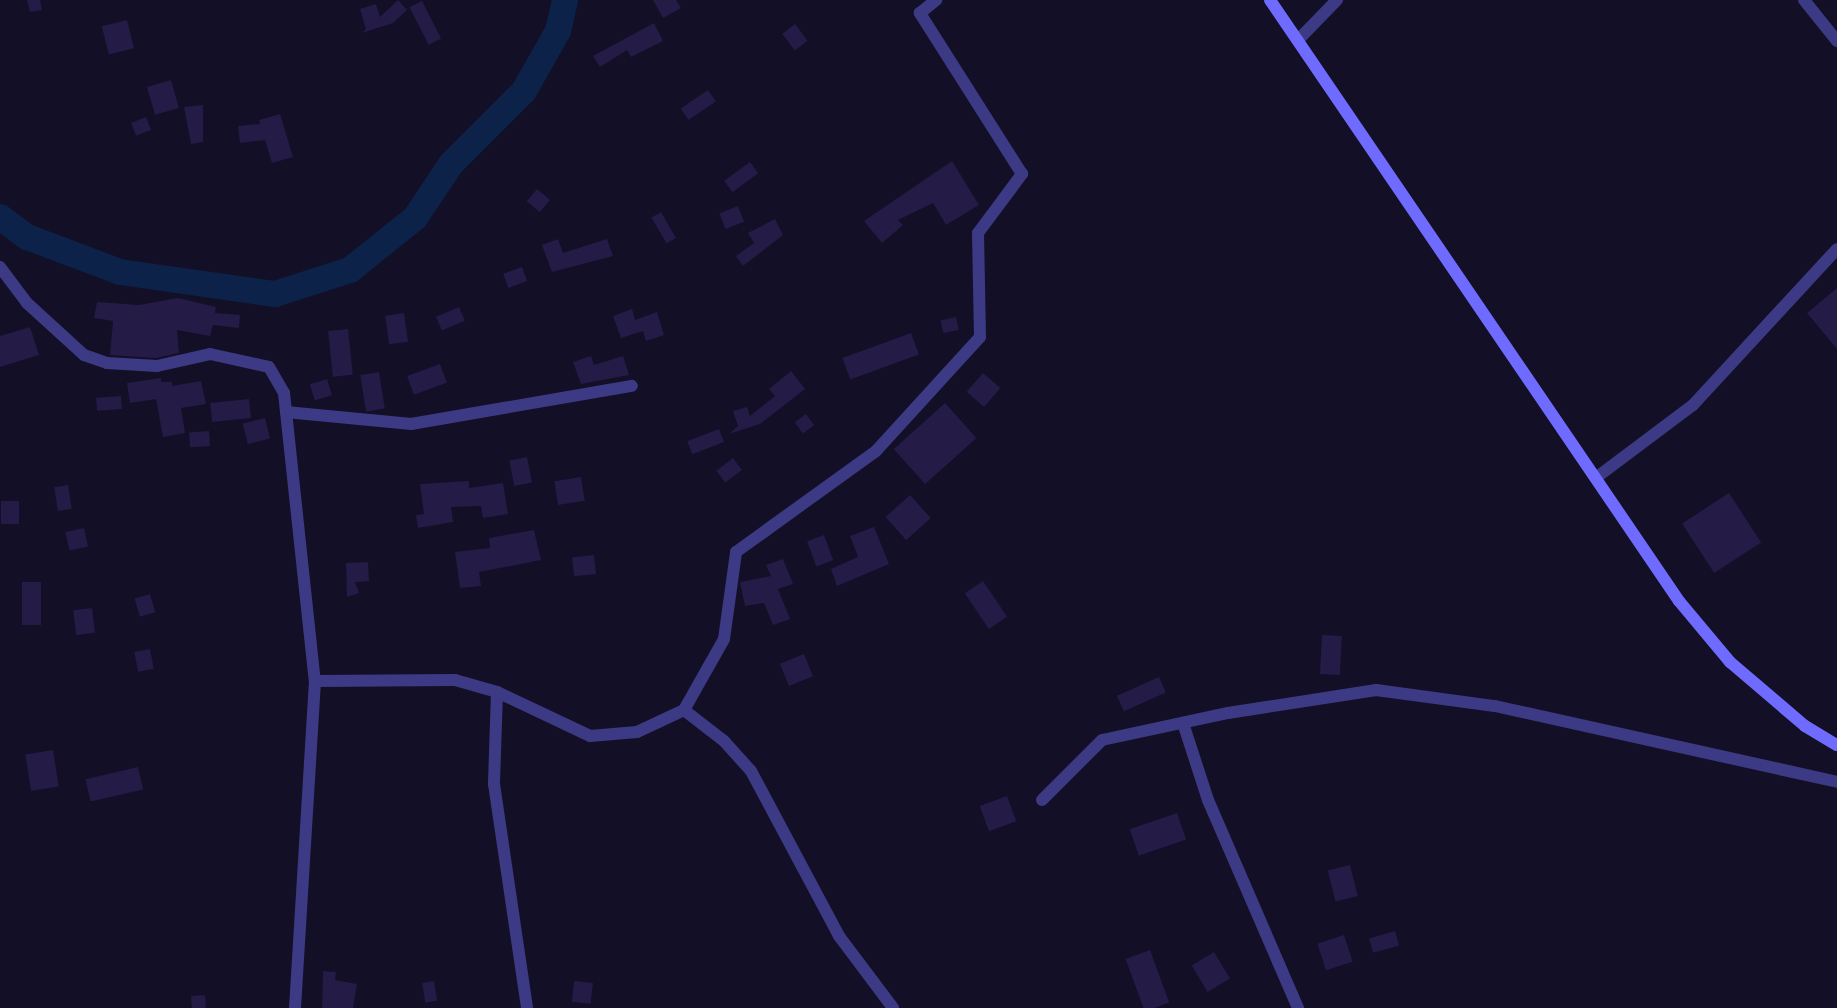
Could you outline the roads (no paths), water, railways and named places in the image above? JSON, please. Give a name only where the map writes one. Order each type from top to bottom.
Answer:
[{"type":"street","points":[[314,682],[454,680],[497,692],[590,736],[637,732],[684,710],[724,639],[736,552],[876,451],[980,338],[978,232],[1022,174],[920,13],[936,0]]},
{"type":"street","points":[[1270,0],[1597,477],[1679,601],[1730,662],[1804,726],[1837,745]]},
{"type":"street","points":[[1298,40],[1337,0]]},
{"type":"street","points":[[1804,0],[1837,41]]},
{"type":"street","points":[[1597,477],[1693,405],[1837,249]]},
{"type":"street","points":[[0,268],[27,303],[84,355],[107,363],[157,366],[210,354],[258,361],[278,380],[286,412],[314,682],[295,1008]]},
{"type":"street","points":[[286,412],[411,424],[632,386]]},
{"type":"street","points":[[1042,800],[1102,740],[1183,722],[1376,690],[1494,706],[1837,782]]},
{"type":"street","points":[[497,692],[494,784],[527,1008]]},
{"type":"street","points":[[684,710],[724,741],[751,771],[839,936],[893,1008]]},
{"type":"street","points":[[1183,722],[1208,800],[1298,1008]]},
{"type":"waterway","points":[[0,217],[27,237],[120,272],[275,294],[350,270],[415,218],[451,164],[524,91],[558,31],[565,0]]}]
